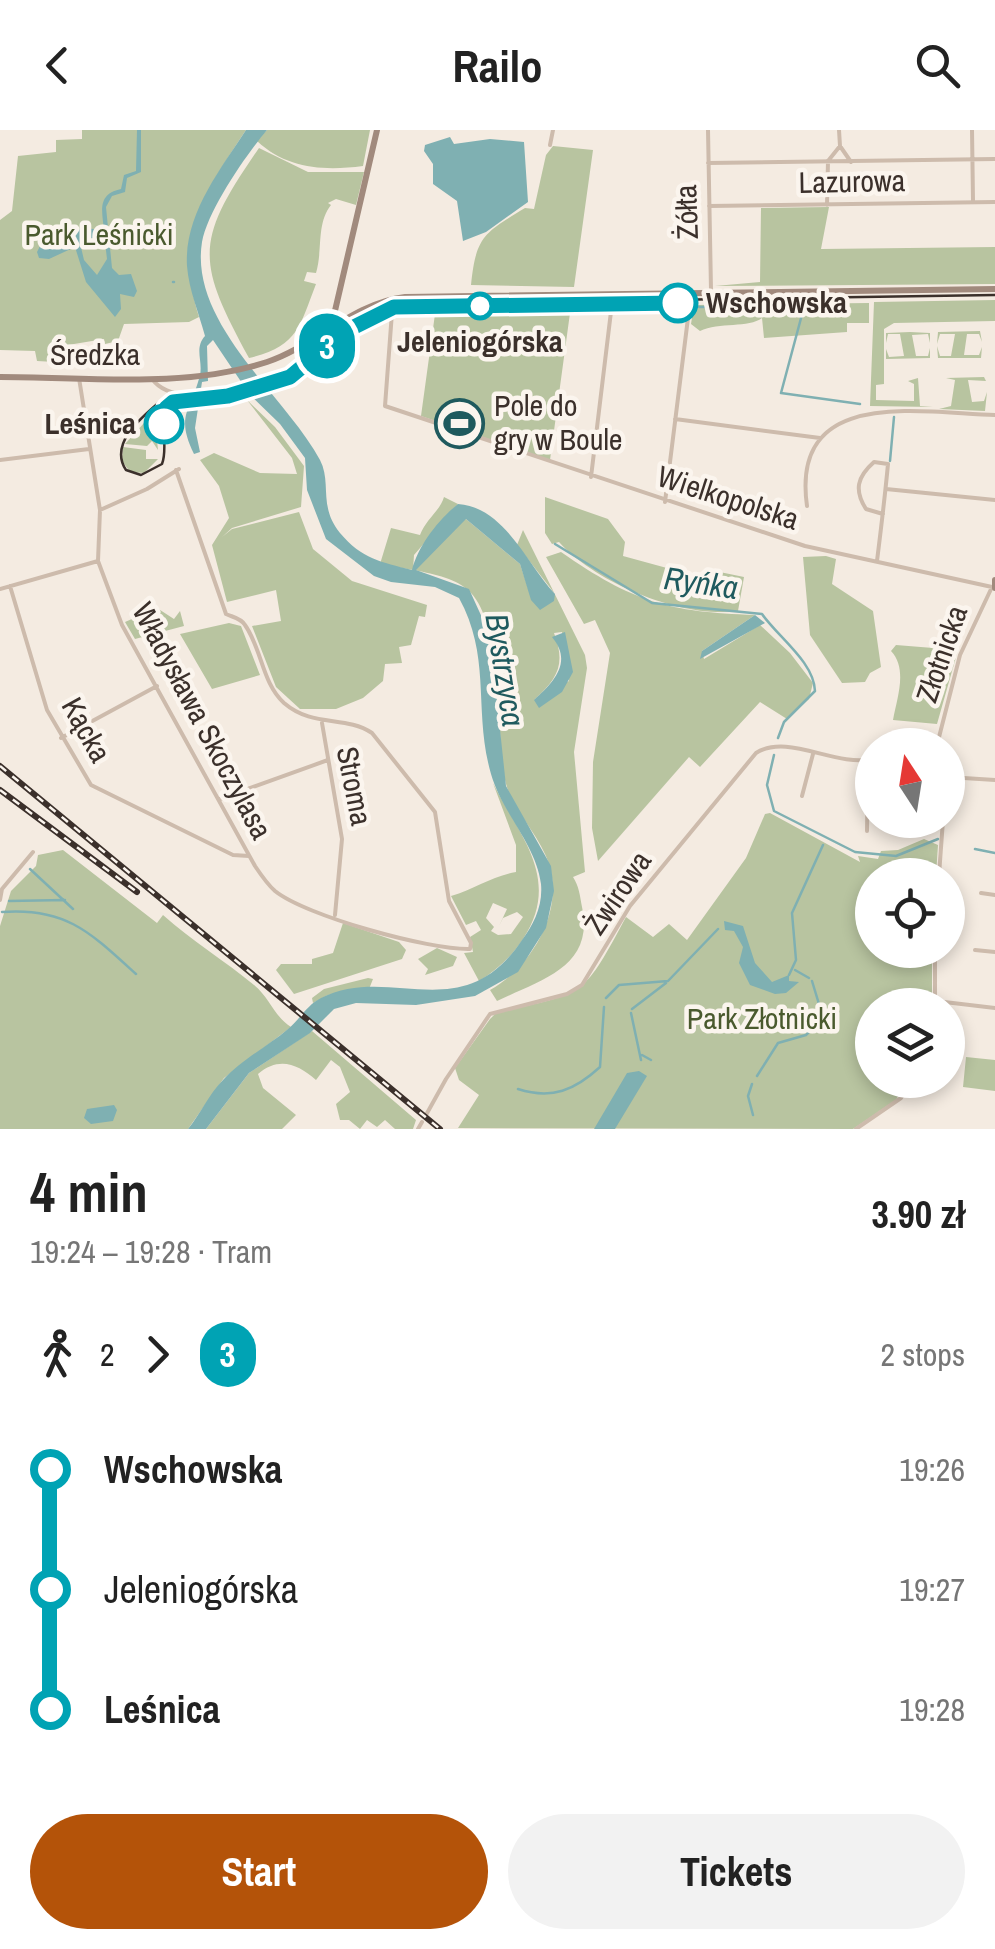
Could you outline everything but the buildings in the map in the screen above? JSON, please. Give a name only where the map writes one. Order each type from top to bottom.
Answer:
[{"type":"main road","points":[[337,324],[334,315],[348,244],[378,130]]},
{"type":"main road","points":[[394,299],[995,289]]},
{"type":"main road","name":"Średzka","points":[[0,377],[153,380],[221,375],[264,362],[394,299]]},
{"type":"street","points":[[550,145],[553,130]]},
{"type":"street","name":"Żółta","points":[[708,130],[711,293]]},
{"type":"street","points":[[839,130],[840,146],[851,162]]},
{"type":"street","points":[[972,130],[973,202]]},
{"type":"street","points":[[827,205],[828,161],[840,146]]},
{"type":"street","points":[[708,163],[995,158]]},
{"type":"street","name":"Lazurowa","points":[[709,206],[995,202]]},
{"type":"street","points":[[665,502],[691,293]]},
{"type":"street","points":[[591,477],[614,295]]},
{"type":"street","name":"Wielkopolska","points":[[394,299],[385,406],[805,546],[994,585]]},
{"type":"street","points":[[153,380],[171,395],[186,398],[232,394],[278,380],[294,368],[301,345]]},
{"type":"street","name":"Władysława Skoczylasa","points":[[79,377],[100,510],[98,561],[122,625],[249,856],[275,891],[396,938],[456,949]]},
{"type":"street","points":[[807,506],[806,476],[821,438],[838,423],[862,413],[995,415]]},
{"type":"street","points":[[676,419],[821,438]]},
{"type":"street","points":[[0,460],[89,449]]},
{"type":"street","points":[[877,563],[883,514],[886,489],[888,464],[874,462],[861,476],[858,491],[866,509],[883,514]]},
{"type":"street","points":[[100,510],[177,469],[228,617],[245,624],[280,698],[322,723],[356,725],[372,733],[435,812],[449,900],[471,948],[456,949]]},
{"type":"street","points":[[886,489],[995,500]]},
{"type":"street","points":[[0,589],[98,561]]},
{"type":"street","name":"Złotnicka","points":[[940,728],[955,670],[994,585]]},
{"type":"street","name":"Kącka","points":[[10,586],[42,698],[61,738],[101,792],[233,855],[249,856]]},
{"type":"street","points":[[61,738],[157,686]]},
{"type":"street","name":"Stroma","points":[[322,723],[343,849],[335,916]]},
{"type":"street","name":"Żwirowa","points":[[426,1116],[446,1078],[490,1014],[567,994],[592,974],[630,906],[756,754],[772,746],[855,761]]},
{"type":"street","points":[[802,796],[813,754]]},
{"type":"street","points":[[218,800],[328,760]]},
{"type":"street","points":[[965,778],[995,780]]},
{"type":"street","points":[[0,900],[1,889],[34,852]]},
{"type":"street","points":[[981,893],[995,895]]},
{"type":"street","points":[[456,949],[466,934]]},
{"type":"street","points":[[975,950],[995,952]]},
{"type":"street","points":[[965,1006],[995,1008]]},
{"type":"street","points":[[856,1129],[902,1098]]},
{"type":"street","points":[[418,1129],[422,1122]]},
{"type":"green space","name":"Park Leśnicki","points":[[82,130],[246,130],[217,175],[197,218],[190,263],[199,317],[189,322],[124,324],[118,341],[105,344],[104,339],[62,346],[56,349],[55,362],[37,361],[35,351],[0,350],[0,220],[12,211],[18,156],[56,152],[56,140],[82,139]]},
{"type":"green space","points":[[267,130],[370,130],[363,166],[334,168],[307,166],[281,157],[257,141]]},
{"type":"green space","points":[[553,146],[593,150],[574,287],[471,285],[484,238],[525,208],[534,209],[546,155]]},
{"type":"green space","points":[[259,148],[308,172],[364,172],[356,205],[336,199],[328,203],[331,205],[323,220],[316,273],[307,272],[304,281],[316,284],[294,333],[278,348],[249,358],[219,297],[210,251],[213,230],[223,207]]},
{"type":"green space","points":[[829,207],[821,249],[995,247],[995,284],[715,286],[760,282],[761,208]]},
{"type":"green space","points":[[995,300],[995,321],[894,323],[884,329],[884,384],[876,385],[876,400],[914,401],[914,384],[908,381],[918,378],[920,406],[933,407],[870,406],[874,302]]},
{"type":"green space","points":[[869,303],[869,323],[847,323],[847,332],[764,338],[762,318],[700,331],[691,324],[694,305]]},
{"type":"green space","points":[[570,313],[550,460],[421,416],[435,314]]},
{"type":"green space","points":[[980,331],[982,342],[979,334],[967,334],[964,355],[979,355],[982,347],[981,358],[938,358],[937,346],[940,356],[951,356],[955,334],[940,334],[937,344],[938,332]]},
{"type":"green space","points":[[886,333],[930,333],[930,343],[928,334],[912,335],[916,356],[928,356],[930,348],[930,358],[886,359],[886,349],[889,357],[904,356],[900,334],[888,334],[886,343]]},
{"type":"green space","points":[[984,377],[986,381],[968,380],[972,402],[984,401],[987,392],[985,411],[939,409],[951,406],[955,380],[946,378]]},
{"type":"green space","points":[[247,400],[275,427],[304,466],[301,507],[232,528],[222,537],[232,529],[299,512],[313,549],[352,581],[427,605],[425,617],[419,616],[411,645],[399,647],[402,663],[385,664],[383,681],[363,698],[336,709],[300,709],[276,687],[252,626],[281,621],[276,590],[227,602],[212,545],[229,518],[219,486],[200,460],[214,453],[260,473],[297,474],[292,458]]},
{"type":"green space","points":[[154,412],[158,450],[152,441],[147,446],[125,444]]},
{"type":"green space","points":[[123,447],[146,450],[146,459],[158,459],[144,473],[130,472],[122,461]]},
{"type":"green space","points":[[444,497],[458,504],[414,555],[413,570],[380,564],[391,528],[420,535]]},
{"type":"green space","points":[[545,497],[608,519],[625,542],[623,556],[707,579],[710,570],[744,577],[738,611],[692,609],[617,584],[559,542],[552,544],[545,533]]},
{"type":"green space","points":[[466,519],[520,564],[530,594],[555,594],[585,655],[587,668],[574,752],[585,872],[573,877],[582,907],[584,927],[580,944],[561,969],[497,1001],[490,990],[521,965],[533,949],[550,913],[553,893],[545,854],[505,780],[497,682],[489,630],[481,609],[471,593],[459,584],[415,570]],"holes":[[[562,632],[569,681],[534,700],[558,670],[554,633]]]},
{"type":"green space","points":[[523,530],[554,593],[517,545]]},
{"type":"green space","points":[[561,552],[609,583],[652,601],[698,611],[755,615],[702,651],[704,659],[760,625],[790,653],[813,683],[809,699],[787,719],[760,702],[700,767],[689,757],[598,861],[592,828],[593,762],[610,653],[595,620],[584,624],[546,557]]},
{"type":"green space","points":[[803,557],[836,559],[832,584],[873,611],[881,667],[870,673],[865,682],[842,683],[810,635]]},
{"type":"green space","points":[[157,608],[174,619],[180,611],[184,626],[135,639],[125,622]]},
{"type":"green space","points":[[229,623],[241,626],[260,675],[212,689],[180,634]]},
{"type":"green space","points":[[896,645],[958,650],[937,724],[893,720],[900,684],[899,666],[891,651]]},
{"type":"green space","points":[[493,783],[533,859],[539,897],[534,917],[519,945],[479,981],[464,953],[473,952],[470,937],[481,930],[476,921],[466,925],[451,896],[516,872],[516,845]],"holes":[[[493,903],[507,909],[499,926],[503,918],[517,912],[523,917],[511,934],[498,935],[491,931],[494,927],[486,918]]]},
{"type":"green space","name":"Park Złotnicki","points":[[770,813],[855,859],[855,968],[932,968],[932,988],[855,988],[855,1098],[896,1100],[853,1129],[458,1128],[479,1095],[459,1080],[455,1068],[490,1019],[496,1013],[548,1001],[578,988],[600,964],[626,917],[653,937],[669,924],[687,940],[746,858],[765,814]]},
{"type":"green space","name":"Park Złotnicki","points":[[924,839],[938,845],[937,858],[878,858],[881,851],[898,850]]},
{"type":"green space","points":[[63,850],[157,923],[163,915],[243,976],[291,1027],[224,1078],[188,1129],[0,1129],[0,926],[11,891],[36,866],[38,855]]},
{"type":"green space","points":[[343,923],[399,942],[406,950],[402,959],[294,994],[276,970],[281,964],[312,964],[312,959],[333,953]]},
{"type":"green space","points":[[437,948],[457,957],[453,966],[425,975],[428,969],[418,959]]},
{"type":"green space","points":[[373,979],[369,989],[328,995],[313,1003],[312,998],[324,989]]},
{"type":"green space","points":[[312,1031],[416,1120],[413,1129],[395,1129],[385,1120],[377,1127],[367,1120],[360,1129],[349,1120],[340,1120],[336,1104],[350,1092],[340,1067],[331,1060],[316,1080],[288,1064],[273,1065],[258,1074],[263,1088],[296,1115],[282,1129],[206,1129],[249,1073]]},
{"type":"green space","points":[[966,1057],[995,1060],[995,1091],[965,1087]]},
{"type":"water","points":[[137,130],[141,130],[141,172],[127,178],[125,192],[112,196],[106,207],[112,268],[119,275],[131,274],[137,291],[134,297],[120,294],[121,309],[115,317],[86,282],[75,247],[49,259],[39,258],[37,252],[40,246],[83,228],[104,230],[105,199],[121,189],[124,175],[136,171]],"holes":[[[96,237],[105,242],[107,259],[97,275],[84,260],[80,243]]]},
{"type":"water","points":[[246,130],[267,130],[212,215],[202,242],[202,272],[210,302],[225,330],[320,460],[333,523],[364,554],[412,570],[424,543],[443,518],[458,504],[475,508],[502,526],[555,594],[554,601],[540,610],[531,600],[520,564],[466,519],[416,570],[469,589],[490,635],[506,786],[551,866],[554,891],[546,928],[518,972],[475,996],[416,1005],[356,1003],[334,1009],[310,1033],[249,1073],[206,1129],[188,1129],[230,1073],[321,998],[347,989],[374,987],[450,989],[475,982],[499,967],[530,927],[541,892],[533,855],[491,774],[483,728],[479,663],[469,620],[459,598],[435,587],[374,576],[326,539],[307,490],[305,458],[280,424],[250,395],[213,340],[207,346],[208,381],[202,382],[195,428],[200,452],[194,454],[188,441],[185,421],[200,375],[199,350],[205,336],[187,266],[191,229],[215,177]]},
{"type":"water","points":[[450,137],[454,144],[490,139],[524,142],[528,202],[486,232],[463,241],[457,201],[433,184],[433,164],[424,151],[425,145]]},
{"type":"water","points":[[755,615],[765,623],[700,659],[702,651]]},
{"type":"water","points":[[565,632],[573,672],[562,692],[539,708],[534,700],[554,679],[561,663],[552,637]]},
{"type":"water","points":[[724,921],[743,926],[755,963],[772,982],[789,975],[789,981],[799,982],[786,993],[775,994],[750,985],[739,963],[743,947],[734,931],[725,930]]},
{"type":"water","points":[[639,1071],[647,1076],[615,1129],[594,1129],[627,1073]]},
{"type":"water","points":[[114,1105],[117,1110],[113,1121],[91,1124],[84,1118],[87,1109]]},
{"type":"waterway","points":[[699,307],[804,307],[781,393],[860,404]]},
{"type":"waterway","points":[[890,461],[894,417]]},
{"type":"waterway","name":"Ryńka","points":[[555,544],[652,603],[762,614],[809,670],[815,691],[784,722],[778,738]]},
{"type":"waterway","name":"Ryńka","points":[[774,755],[767,785],[774,811],[855,852],[896,856],[938,839]]},
{"type":"waterway","points":[[789,975],[796,960],[792,913],[823,845]]},
{"type":"waterway","name":"Ryńka","points":[[975,849],[995,853]]},
{"type":"waterway","points":[[30,869],[73,909]]},
{"type":"waterway","points":[[9,901],[65,900]]},
{"type":"waterway","points":[[2,912],[61,919],[91,935],[136,974]]},
{"type":"waterway","points":[[606,998],[619,985],[668,981],[718,929]]},
{"type":"waterway","points":[[795,970],[809,978]]},
{"type":"waterway","points":[[757,1076],[778,1043],[806,1035],[819,1022],[822,1014],[812,981]]},
{"type":"waterway","points":[[632,1009],[666,983]]},
{"type":"waterway","points":[[518,1089],[562,1091],[600,1067],[604,1007]]},
{"type":"waterway","points":[[631,1013],[641,1060]]},
{"type":"waterway","points":[[642,1055],[651,1060]]},
{"type":"waterway","points":[[752,1084],[748,1096],[753,1115]]},
{"type":"tram line","points":[[184,399],[174,403],[164,416],[162,464],[141,475],[126,470],[121,450],[125,440],[163,399],[219,395],[284,377],[351,324],[394,304],[995,295]]},
{"type":"tram line","name":"3","points":[[164,424],[166,408],[173,402],[228,396],[279,382],[299,372],[344,332],[394,307],[678,303]]},
{"type":"railway","points":[[0,766],[440,1129]]},
{"type":"railway","points":[[0,790],[137,892]]},
{"type":"place","name":"Wschowska","points":[[678,303]]},
{"type":"place","name":"Jeleniogórska","points":[[480,306]]},
{"type":"place","name":"Pole do gry w Boule","points":[[459,423]]},
{"type":"place","name":"Leśnica","points":[[164,424]]},
{"type":"water label","name":"Bystrzyca","points":[[505,670]]}]
